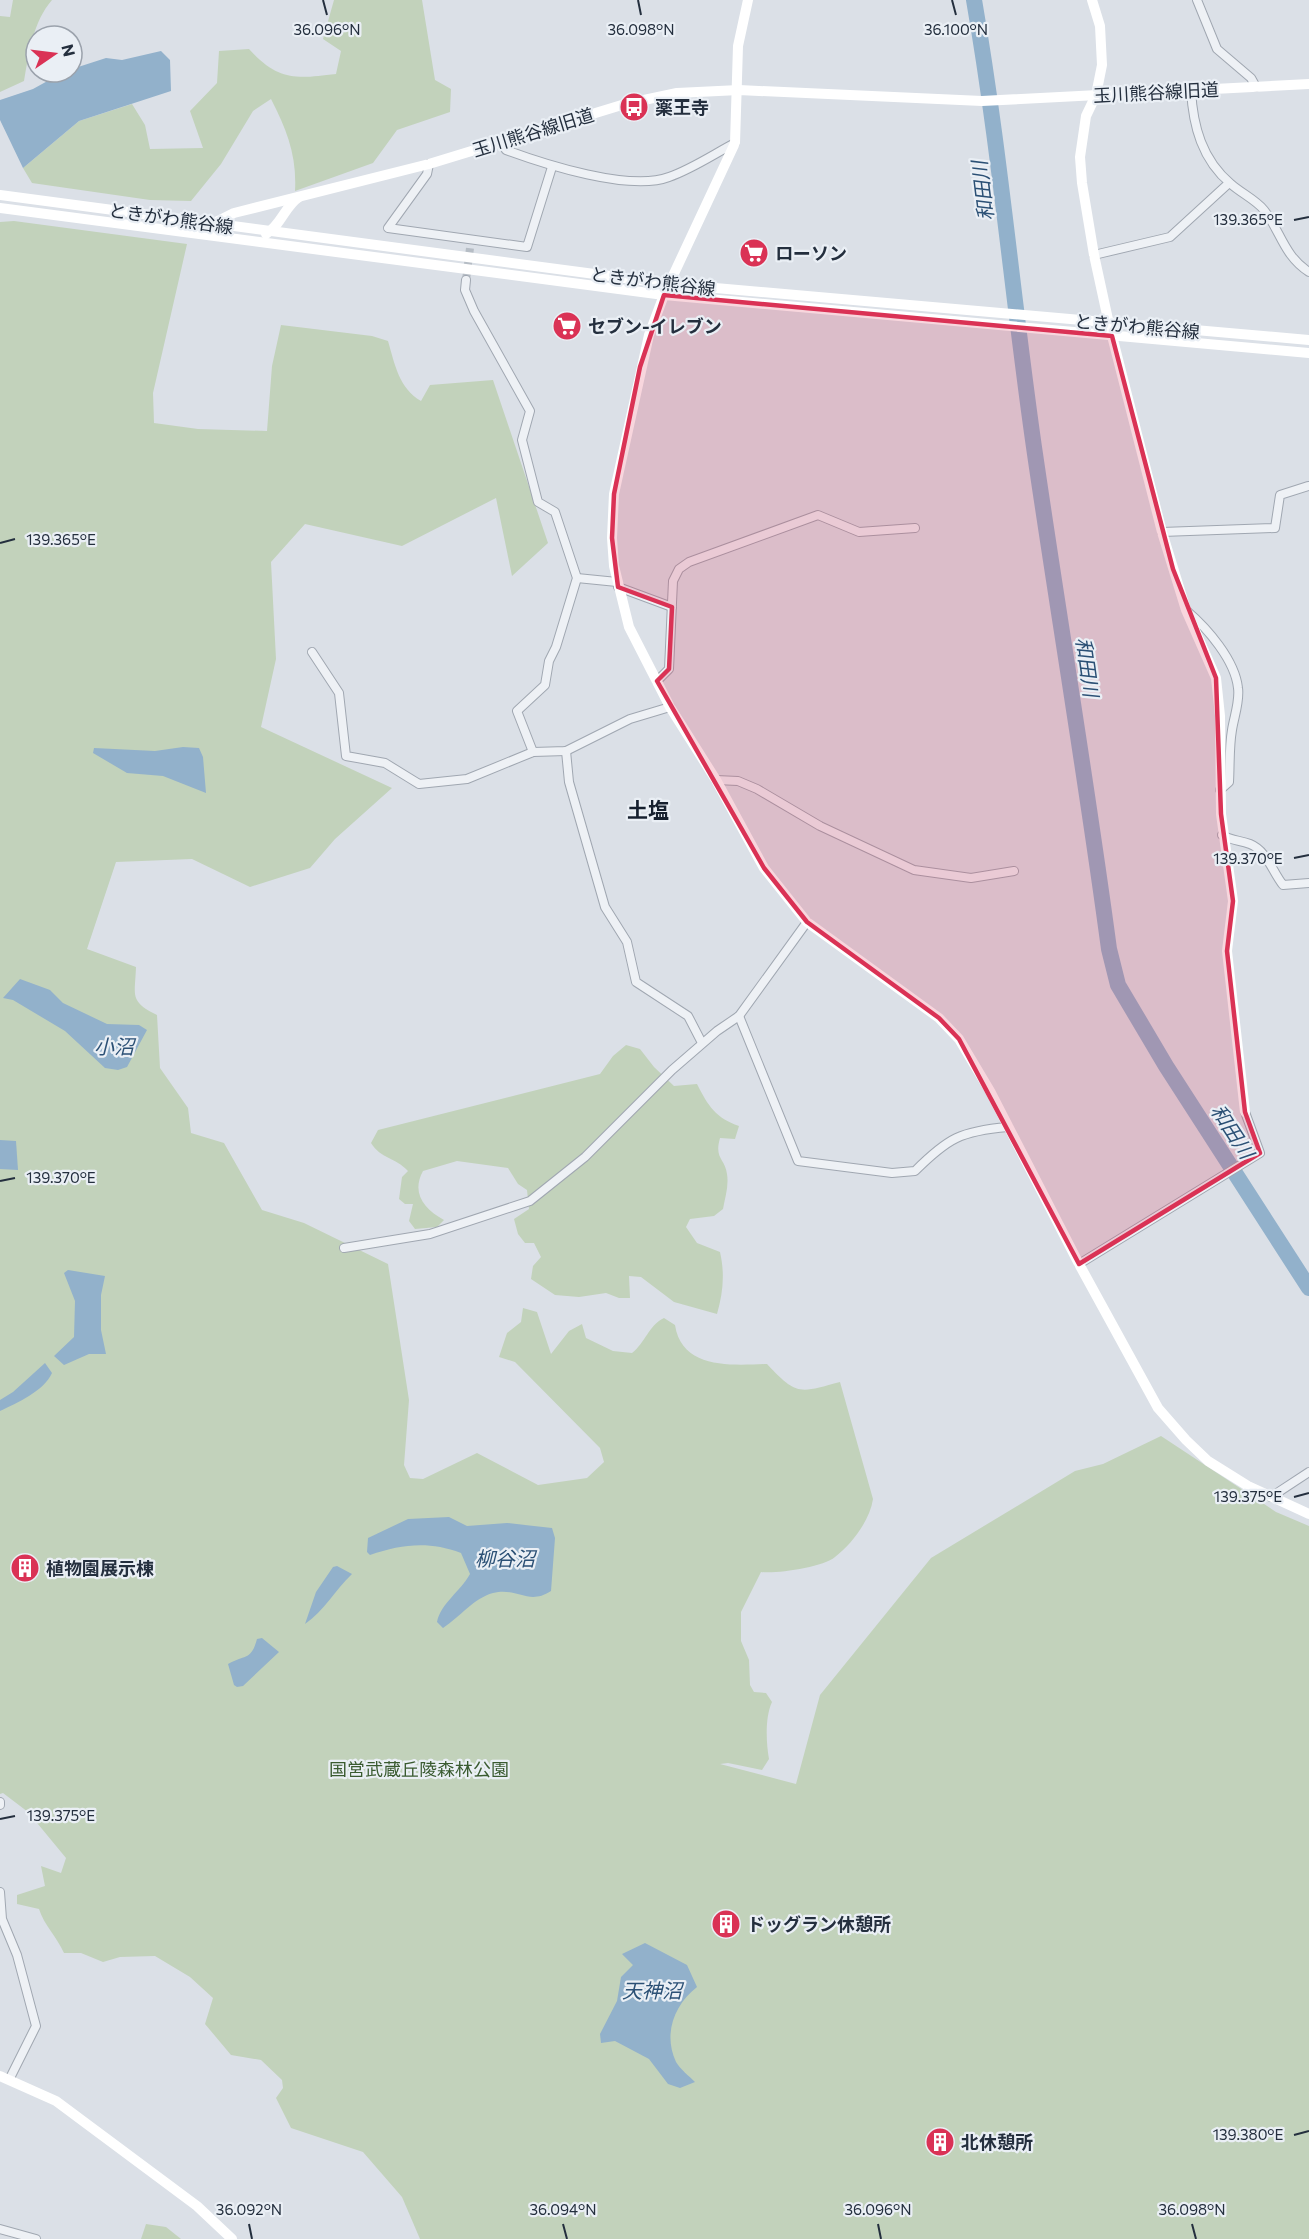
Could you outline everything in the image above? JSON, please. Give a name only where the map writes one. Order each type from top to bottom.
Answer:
[{"type":"street","points":[[748,0],[738,46],[739,90],[735,142],[664,295],[640,367],[614,494],[612,538],[617,585],[629,627],[670,707],[716,780],[764,868],[807,922],[939,1018],[959,1040],[1158,1408],[1208,1461],[1271,1497],[1309,1514]]},
{"type":"street","points":[[1078,1263],[1260,1153],[1245,1112],[1227,951],[1233,901],[1230,868],[1222,835],[1220,716],[1216,678],[1186,610],[1162,532],[1109,324],[1094,255],[1080,157],[1086,116],[1096,96],[1102,46],[1092,0]]},
{"type":"street","points":[[1197,0],[1217,49],[1251,78],[1256,87]]},
{"type":"street","name":"玉川熊谷線旧道","points":[[214,224],[234,213],[429,164],[649,97],[739,90],[1003,101],[1309,84]]},
{"type":"street","points":[[1191,90],[1193,118],[1205,155],[1229,183],[1263,209],[1294,263],[1309,272]]},
{"type":"street","points":[[501,143],[506,150],[552,168],[651,181],[669,177],[735,142]]},
{"type":"street","points":[[429,164],[427,174],[388,228],[470,244],[527,247],[552,168]]},
{"type":"street","points":[[1094,255],[1170,237],[1229,183]]},
{"type":"street","name":"ときがわ熊谷線","points":[[0,195],[670,284],[1309,340]]},
{"type":"street","points":[[252,241],[270,232],[285,211],[302,195]]},
{"type":"street","name":"ときがわ熊谷線","points":[[0,208],[664,295],[1309,353]]},
{"type":"street","points":[[285,211],[287,224],[298,236]]},
{"type":"street","points":[[466,280],[465,290],[474,311],[530,411],[522,440],[538,502],[555,512],[577,578],[556,647],[549,661],[545,685],[517,711],[533,752]]},
{"type":"street","points":[[1162,532],[1275,528],[1280,495],[1308,486]]},
{"type":"street","points":[[657,681],[669,669],[673,581],[679,569],[689,562],[819,515],[859,532],[915,528]]},
{"type":"street","points":[[577,578],[617,585],[672,607]]},
{"type":"street","points":[[1186,610],[1201,623],[1224,656],[1239,689],[1231,733],[1229,782],[1220,790]]},
{"type":"street","points":[[312,652],[339,693],[346,756],[385,763],[419,784],[467,779],[533,752],[566,751],[630,719],[670,707]]},
{"type":"street","points":[[566,751],[569,782],[605,908],[627,942],[636,982],[688,1016],[702,1043]]},
{"type":"street","points":[[716,780],[738,782],[757,789],[820,826],[914,870],[972,878],[1014,871]]},
{"type":"street","points":[[1222,835],[1234,842],[1251,844],[1266,856],[1271,870],[1283,885],[1309,883]]},
{"type":"street","points":[[344,1248],[430,1234],[530,1201],[585,1157],[609,1130],[702,1043],[739,1016],[807,922]]},
{"type":"street","points":[[739,1016],[798,1161],[892,1173],[915,1171],[938,1148],[964,1132],[1008,1127]]},
{"type":"street","points":[[1271,1497],[1309,1472]]},
{"type":"street","points":[[0,1892],[2,1919],[17,1955],[36,2026],[5,2077],[56,2101],[197,2206],[232,2239]]},
{"type":"street","points":[[0,2229],[36,2239]]},
{"type":"highlighted area","points":[[664,295],[1112,336],[1173,569],[1216,678],[1221,814],[1233,901],[1227,951],[1245,1112],[1260,1153],[1079,1264],[959,1039],[939,1018],[807,922],[764,868],[657,681],[669,669],[672,607],[618,587],[612,538],[614,494],[640,367]]},
{"type":"green space","points":[[13,0],[52,0],[38,24],[24,24],[24,81],[0,92],[0,16],[10,17]]},
{"type":"green space","points":[[334,0],[422,0],[435,80],[451,89],[450,112],[397,130],[373,163],[295,191],[293,155],[282,122],[271,99],[253,111],[221,164],[191,201],[150,200],[32,183],[23,168],[79,121],[132,104],[145,125],[150,149],[203,148],[190,111],[217,83],[219,51],[249,49],[269,67],[298,77],[336,74],[341,51],[323,39]]},
{"type":"green space","name":"国営武蔵丘陵森林公園","points":[[14,221],[187,244],[153,393],[154,423],[198,429],[267,431],[272,366],[281,325],[372,336],[388,341],[403,383],[421,401],[430,385],[493,380],[548,543],[512,576],[496,498],[402,546],[305,524],[271,562],[276,659],[261,727],[392,788],[335,839],[310,868],[250,887],[192,859],[116,862],[87,949],[136,967],[136,997],[142,1006],[157,1015],[160,1068],[188,1108],[191,1133],[224,1143],[262,1210],[304,1223],[388,1264],[409,1400],[404,1465],[410,1478],[423,1479],[477,1453],[538,1485],[587,1478],[604,1462],[600,1448],[515,1362],[499,1357],[507,1333],[521,1322],[523,1308],[537,1312],[551,1354],[569,1331],[582,1324],[586,1338],[613,1351],[632,1353],[654,1325],[664,1318],[675,1325],[680,1340],[687,1350],[710,1362],[739,1365],[767,1364],[785,1382],[799,1389],[807,1390],[840,1382],[873,1499],[871,1507],[854,1538],[829,1561],[800,1569],[761,1572],[741,1612],[741,1641],[749,1660],[750,1685],[754,1692],[766,1693],[772,1702],[767,1730],[769,1759],[762,1770],[728,1763],[720,1764],[796,1784],[820,1695],[931,1558],[1075,1471],[1103,1464],[1161,1436],[1276,1512],[1309,1526],[1309,2239],[420,2239],[402,2197],[363,2152],[291,2128],[276,2098],[283,2088],[282,2080],[261,2060],[231,2055],[205,2024],[213,1998],[190,1977],[155,1956],[120,1957],[103,1962],[81,1953],[64,1953],[39,1909],[17,1904],[17,1895],[45,1886],[41,1866],[61,1873],[66,1858],[28,1812],[3,1793],[0,1794],[0,222]]},
{"type":"green space","points":[[626,1045],[640,1049],[654,1067],[674,1086],[697,1084],[705,1099],[719,1115],[739,1126],[735,1139],[720,1138],[718,1145],[727,1178],[723,1209],[714,1216],[690,1219],[686,1227],[697,1243],[720,1252],[723,1283],[717,1314],[674,1302],[641,1277],[629,1276],[630,1298],[619,1298],[606,1293],[579,1297],[555,1295],[531,1279],[533,1266],[541,1257],[534,1243],[525,1243],[518,1234],[514,1219],[529,1209],[527,1190],[518,1184],[508,1168],[457,1161],[423,1171],[418,1186],[422,1200],[431,1211],[444,1220],[437,1227],[415,1229],[409,1221],[413,1204],[405,1204],[399,1199],[402,1177],[408,1171],[379,1152],[371,1143],[378,1130],[600,1074],[613,1056]]},
{"type":"green space","points":[[146,2224],[166,2227],[181,2239],[141,2239]]},
{"type":"water","points":[[161,51],[170,60],[171,91],[79,121],[23,168],[0,120],[0,100],[42,84],[84,84],[84,65],[106,58],[122,60]]},
{"type":"water","points":[[183,747],[199,748],[203,757],[206,793],[163,776],[127,773],[93,753],[94,748],[155,751]]},
{"type":"water","name":"小沼","points":[[20,979],[50,990],[63,1003],[107,1024],[139,1025],[147,1030],[127,1067],[118,1070],[105,1068],[65,1031],[13,1000],[3,998]]},
{"type":"water","points":[[0,1140],[16,1141],[18,1170],[0,1169]]},
{"type":"water","points":[[68,1270],[105,1276],[101,1295],[101,1330],[106,1354],[89,1354],[64,1365],[54,1356],[74,1337],[75,1301],[64,1273]]},
{"type":"water","points":[[45,1363],[52,1373],[43,1385],[29,1396],[0,1411],[0,1400],[13,1392]]},
{"type":"water","name":"柳谷沼","points":[[449,1517],[467,1526],[507,1523],[552,1528],[555,1538],[551,1591],[536,1597],[509,1592],[486,1595],[443,1628],[437,1622],[442,1609],[470,1574],[461,1553],[427,1545],[404,1546],[370,1555],[367,1552],[368,1538],[408,1519]]},
{"type":"water","points":[[337,1566],[352,1574],[318,1613],[305,1624],[316,1592],[333,1567]]},
{"type":"water","points":[[262,1638],[279,1652],[243,1686],[237,1687],[234,1685],[228,1664],[250,1654],[257,1639]]},
{"type":"water","name":"天神沼","points":[[645,1943],[687,1965],[697,1987],[682,2002],[671,2031],[672,2051],[676,2062],[695,2082],[680,2088],[668,2084],[649,2059],[615,2041],[601,2043],[600,2034],[617,2001],[621,1977],[633,1965],[622,1954]]},
{"type":"waterway","name":"和田川","points":[[974,0],[991,113],[1035,454],[1109,949],[1118,985],[1166,1066],[1309,1288]]},
{"type":"tunnel","points":[[466,280],[470,248]]},
{"type":"place","name":"薬王寺","points":[[634,107]]},
{"type":"place","name":"ローソン","points":[[754,253]]},
{"type":"place","name":"セブン-イレブン","points":[[567,326]]},
{"type":"place","name":"植物園展示棟","points":[[25,1568]]},
{"type":"place","name":"ドッグラン休憩所","points":[[726,1924]]},
{"type":"place","name":"北休憩所","points":[[940,2142]]},
{"type":"district","name":"土塩","points":[[648,809]]}]
